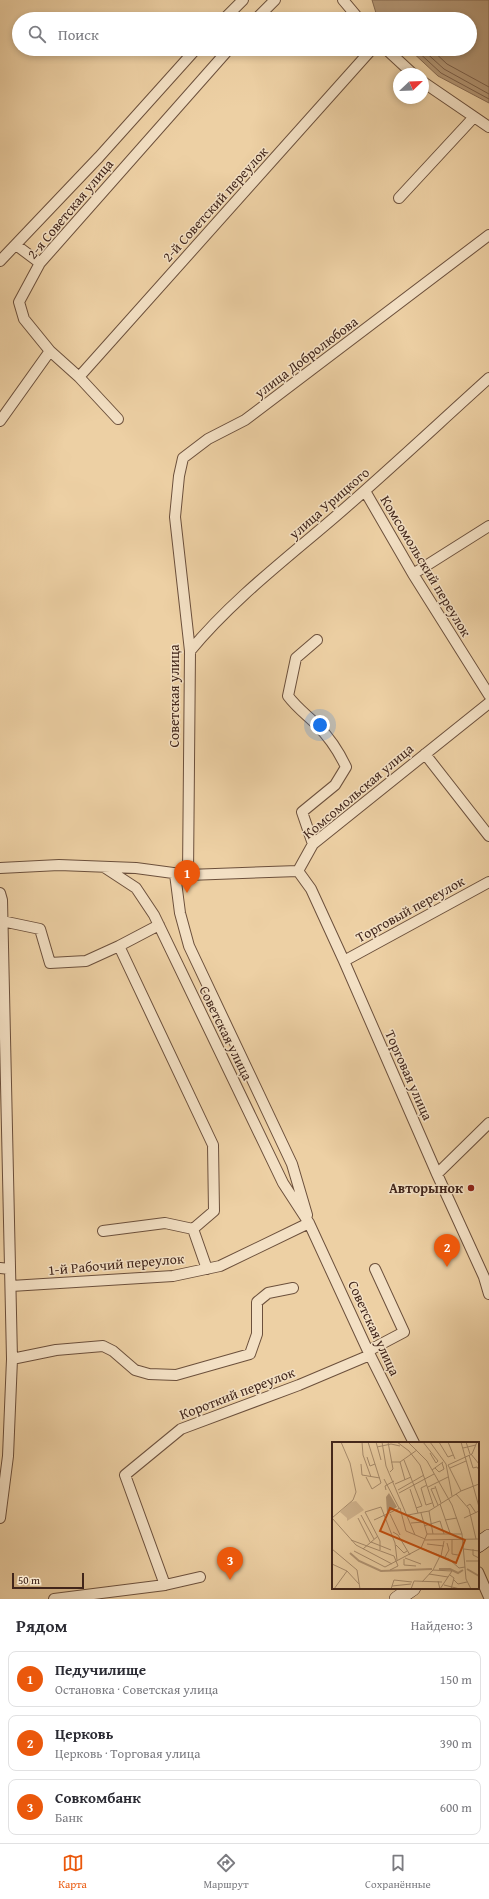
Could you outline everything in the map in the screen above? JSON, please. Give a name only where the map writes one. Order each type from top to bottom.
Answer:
[{"type":"main road","points":[[479,1543],[489,1537]]},
{"type":"main road","points":[[397,1599],[412,1589]]},
{"type":"street","points":[[231,12],[243,0]]},
{"type":"street","points":[[263,12],[275,0]]},
{"type":"street","points":[[343,0],[353,12]]},
{"type":"street","points":[[0,261],[190,56]]},
{"type":"street","name":"2-я Советская улица","points":[[118,419],[79,378],[50,351],[24,319],[19,302],[40,263],[223,56]]},
{"type":"street","name":"2-й Советский переулок","points":[[79,378],[366,56]]},
{"type":"street","points":[[394,56],[407,68]]},
{"type":"street","points":[[429,86],[489,127]]},
{"type":"street","points":[[399,198],[474,117]]},
{"type":"street","name":"улица Добролюбова","points":[[176,517],[182,458],[208,439],[251,416],[489,235]]},
{"type":"street","points":[[16,245],[40,263]]},
{"type":"street","points":[[0,421],[50,351]]},
{"type":"street","name":"улица Урицкого","points":[[190,651],[209,629],[255,586],[365,491],[489,378]]},
{"type":"street","name":"Комсомольский переулок","points":[[365,491],[413,574],[489,695]]},
{"type":"street","name":"Советская улица","points":[[176,517],[190,651],[188,875]]},
{"type":"street","points":[[413,574],[489,526]]},
{"type":"street","points":[[313,844],[302,812],[334,785],[346,767],[341,756],[318,726],[296,707],[288,696],[296,658],[317,640]]},
{"type":"street","name":"Комсомольская улица","points":[[298,870],[313,844],[489,703]]},
{"type":"street","points":[[425,754],[489,836]]},
{"type":"street","points":[[0,868],[59,865],[136,868],[188,875],[298,870]]},
{"type":"street","name":"Советская улица","points":[[104,867],[136,888],[159,925],[283,1183],[309,1223],[369,1353],[414,1442]]},
{"type":"street","name":"Торговая улица","points":[[298,870],[311,889],[437,1174],[487,1274],[489,1294]]},
{"type":"street","name":"Советская улица","points":[[175,874],[180,913],[189,946],[292,1164],[309,1223]]},
{"type":"street","name":"Торговый переулок","points":[[344,961],[489,882]]},
{"type":"street","points":[[0,892],[2,921],[5,1269],[11,1286],[12,1359],[8,1456],[0,1518]]},
{"type":"street","points":[[2,921],[40,929],[50,963],[86,961],[159,925]]},
{"type":"street","points":[[119,946],[213,1145],[214,1211],[193,1229]]},
{"type":"street","points":[[437,1174],[489,1123]]},
{"type":"street","points":[[103,1231],[165,1223],[193,1229]]},
{"type":"street","name":"1-й Рабочий переулок","points":[[11,1286],[173,1276],[207,1269],[220,1266],[309,1223]]},
{"type":"street","points":[[193,1229],[207,1269]]},
{"type":"street","name":"Короткий переулок","points":[[165,1585],[125,1475],[181,1429],[299,1385],[369,1353],[404,1332],[375,1269]]},
{"type":"street","points":[[12,1359],[56,1350],[103,1346],[113,1351],[135,1370],[149,1374],[176,1375],[250,1354],[257,1334],[257,1302],[268,1293],[293,1288]]},
{"type":"street","points":[[479,1574],[489,1597]]},
{"type":"street","points":[[54,1599],[165,1585],[200,1578]]},
{"type":"water","points":[[372,0],[489,0],[489,103],[438,76],[417,56],[477,56],[477,12],[376,12]]},
{"type":"place","name":"Педучилище","points":[[187,893]]},
{"type":"place","name":"Авторынок","points":[[471,1188]]},
{"type":"place","name":"Церковь","points":[[447,1267]]},
{"type":"place","name":"Совкомбанк","points":[[230,1580]]}]
